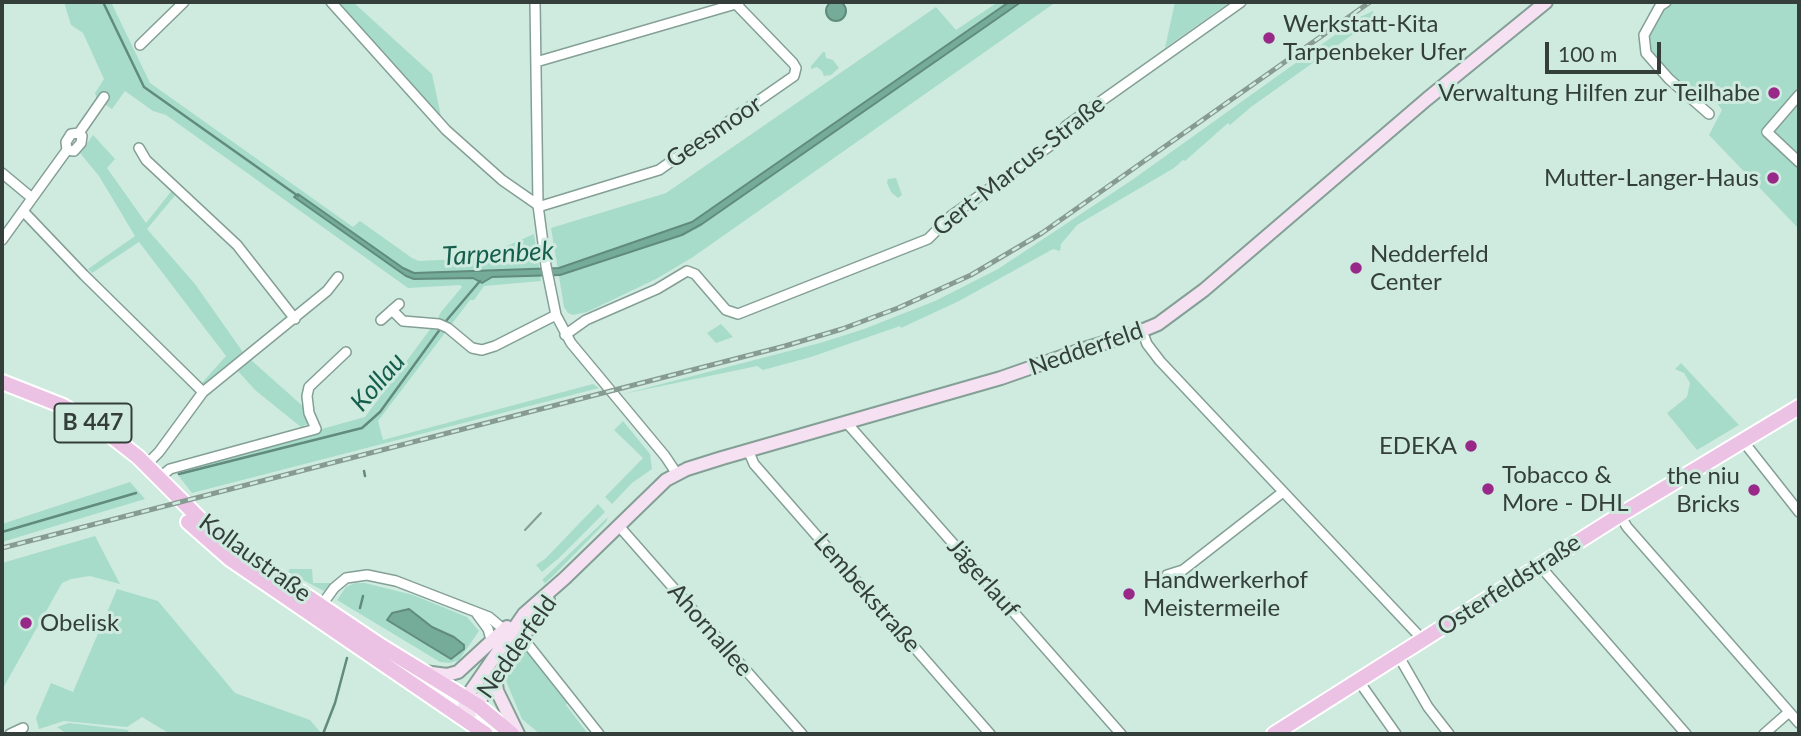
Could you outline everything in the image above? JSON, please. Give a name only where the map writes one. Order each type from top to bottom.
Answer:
[{"type":"main road","name":"Nedderfeld","points":[[466,710],[491,658],[618,525],[655,489],[677,474],[748,450],[1001,378],[1142,331],[1187,304],[1427,99],[1546,2]]},
{"type":"main road","name":"Kollaustraße","points":[[2,382],[38,394],[83,416],[125,446],[216,535],[424,672],[466,710],[486,734]]},
{"type":"main road","name":"Kollaustraße","points":[[2,390],[57,412],[103,440],[126,458],[209,542],[304,610],[466,710],[512,734]]},
{"type":"main road","name":"Osterfeldstraße","points":[[1274,734],[1620,515],[1799,407]]},
{"type":"main road","name":"Nedderfeld","points":[[466,710],[495,677],[524,614],[565,578]]},
{"type":"main road","points":[[424,672],[447,675],[458,672],[492,641],[513,637]]},
{"type":"main road","points":[[495,677],[497,691],[518,734]]},
{"type":"street","points":[[140,44],[184,2]]},
{"type":"street","points":[[331,2],[446,130],[502,180],[538,206]]},
{"type":"street","points":[[535,2],[538,206],[556,315],[565,335],[677,474]]},
{"type":"street","name":"Gert-Marcus-Straße","points":[[565,335],[586,320],[657,289],[687,271],[695,274],[726,310],[738,314],[928,239],[958,211],[1051,145],[1066,126],[1241,2]]},
{"type":"street","points":[[1666,2],[1660,6],[1644,35],[1646,53],[1669,79],[1709,114]]},
{"type":"street","points":[[536,62],[739,3]]},
{"type":"street","name":"Geesmoor","points":[[538,206],[659,170],[794,76],[796,68],[793,63],[739,3]]},
{"type":"street","points":[[1799,94],[1767,132],[1799,162]]},
{"type":"street","points":[[2,240],[67,150],[65,144],[71,134],[79,133],[104,97]]},
{"type":"street","points":[[139,148],[146,160],[237,245],[295,319]]},
{"type":"street","points":[[2,173],[32,198]]},
{"type":"street","points":[[23,211],[203,392]]},
{"type":"street","points":[[146,465],[159,452],[203,392],[295,319],[327,291],[338,277]]},
{"type":"street","points":[[381,320],[395,307],[403,321],[443,326],[472,348],[482,350],[556,315]]},
{"type":"street","points":[[1142,331],[1147,344],[1160,361],[1423,640]]},
{"type":"street","points":[[159,478],[170,469],[316,429],[309,413],[309,387],[346,352]]},
{"type":"street","name":"Jägerlauf","points":[[846,422],[1121,734]]},
{"type":"street","points":[[1743,441],[1799,512]]},
{"type":"street","name":"Lembekstraße","points":[[748,450],[754,464],[990,734]]},
{"type":"street","points":[[1167,575],[1183,570],[1283,492]]},
{"type":"street","points":[[1620,515],[1627,527],[1799,723]]},
{"type":"street","name":"Ahornallee","points":[[618,525],[802,734]]},
{"type":"street","points":[[1540,566],[1686,734]]},
{"type":"street","points":[[304,610],[321,606],[334,588],[346,578],[367,575],[396,581],[494,620],[513,637],[599,734]]},
{"type":"street","points":[[477,614],[486,625],[492,641],[491,658]]},
{"type":"street","points":[[1398,655],[1428,707],[1449,734]]},
{"type":"street","points":[[1358,680],[1395,734]]},
{"type":"street","points":[[1764,734],[1789,712]]},
{"type":"street","points":[[10,734],[23,729]]},
{"type":"shaded area","points":[[836,1],[843,4],[846,11],[843,18],[836,21],[829,18],[826,11],[829,4]]},
{"type":"shaded area","points":[[64,2],[111,2],[150,83],[353,227],[360,221],[412,258],[419,261],[480,258],[534,234],[541,281],[484,286],[474,300],[470,300],[378,421],[383,440],[593,384],[599,388],[192,493],[174,470],[365,417],[462,287],[408,288],[166,115],[153,111],[125,91],[112,109],[97,99],[95,93],[104,79],[83,33],[71,25]]},
{"type":"shaded area","points":[[336,2],[353,2],[432,74],[442,121]]},
{"type":"shaded area","points":[[998,2],[1056,2],[693,257],[656,279],[587,312],[573,315],[568,313],[564,307],[551,228],[666,193],[936,7],[956,30]]},
{"type":"shaded area","points":[[1009,2],[1021,2],[702,224],[682,235],[560,275],[492,277],[482,283],[473,278],[414,279],[294,197],[298,194],[414,273],[559,268],[692,222]]},
{"type":"shaded area","points":[[1175,2],[1230,2],[1165,48]]},
{"type":"shaded area","points":[[1672,2],[1799,2],[1799,229],[1709,135],[1722,110],[1717,103],[1701,102],[1689,93],[1649,48],[1648,35],[1661,10]]},
{"type":"shaded area","points":[[1373,11],[1373,20],[1230,125],[1228,123],[1185,161],[1077,225],[1061,244],[1060,251],[1053,249],[959,301],[901,328],[900,326],[811,357],[763,370],[757,366],[623,394],[864,329],[935,301],[998,269],[1132,180],[1360,17]]},
{"type":"shaded area","points":[[823,52],[826,58],[833,60],[839,68],[831,75],[824,76],[817,67],[811,69]]},
{"type":"shaded area","points":[[93,135],[115,159],[107,168],[146,223],[173,189],[177,193],[147,229],[195,284],[245,355],[209,384],[201,384],[226,356],[139,242],[92,273],[88,269],[135,236],[99,176],[80,153]]},
{"type":"shaded area","points":[[896,178],[902,195],[898,198],[887,183],[888,179]]},
{"type":"shaded area","points":[[721,324],[733,337],[716,343],[707,333]]},
{"type":"shaded area","points":[[251,360],[305,408],[307,424],[301,427],[255,390],[238,371]]},
{"type":"shaded area","points":[[1681,363],[1739,425],[1697,450],[1667,413],[1687,397],[1690,383],[1684,373],[1675,369]]},
{"type":"shaded area","points":[[623,421],[650,454],[652,469],[632,483],[612,504],[605,497],[643,458],[614,430]]},
{"type":"shaded area","points":[[130,482],[145,499],[2,542],[2,524]]},
{"type":"shaded area","points":[[598,504],[605,512],[542,572],[536,565]]},
{"type":"shaded area","points":[[608,517],[553,576],[545,583],[542,580]]},
{"type":"shaded area","points":[[95,536],[120,584],[90,576],[62,583],[2,690],[2,563]]},
{"type":"shaded area","points":[[290,569],[312,569],[313,583],[331,583],[324,591],[288,572]]},
{"type":"shaded area","points":[[365,583],[413,595],[467,617],[479,631],[459,660],[440,662],[337,600],[346,587]]},
{"type":"shaded area","points":[[117,589],[158,601],[235,693],[310,720],[322,734],[170,734],[142,717],[127,727],[64,721],[39,729],[36,718],[51,683],[73,692]]},
{"type":"shaded area","points":[[409,609],[432,627],[454,637],[464,645],[464,649],[451,659],[387,620],[392,613]]},
{"type":"shaded area","points":[[525,649],[569,701],[566,705],[588,734],[540,734],[522,719],[506,681]]},
{"type":"shaded area","points":[[69,723],[129,730],[126,734],[67,734],[57,727]]},
{"type":"waterway","name":"Tarpenbek","points":[[103,2],[144,87],[298,196]]},
{"type":"waterway","name":"Kollau","points":[[179,474],[362,428],[380,412],[446,321],[480,281]]},
{"type":"waterway","points":[[364,471],[365,476]]},
{"type":"waterway","name":"Kollau","points":[[2,532],[136,493]]},
{"type":"waterway","points":[[360,608],[363,596]]},
{"type":"waterway","points":[[323,734],[335,703],[347,658]]},
{"type":"tram line","points":[[525,530],[541,513]]},
{"type":"railway","points":[[2,548],[785,346],[898,308],[971,275],[1042,233],[1370,2]]},
{"type":"place","name":"Werkstatt-Kita Tarpenbeker Ufer","points":[[1269,38]]},
{"type":"place","name":"Verwaltung Hilfen zur Teilhabe","points":[[1774,93]]},
{"type":"place","name":"Mutter-Langer-Haus","points":[[1773,178]]},
{"type":"place","name":"Nedderfeld Center","points":[[1356,268]]},
{"type":"place","name":"EDEKA","points":[[1471,446]]},
{"type":"place","name":"Tobacco & More - DHL","points":[[1488,489]]},
{"type":"place","name":"the niu Bricks","points":[[1754,490]]},
{"type":"place","name":"Handwerkerhof Meistermeile","points":[[1129,594]]},
{"type":"place","name":"Obelisk","points":[[26,623]]}]
